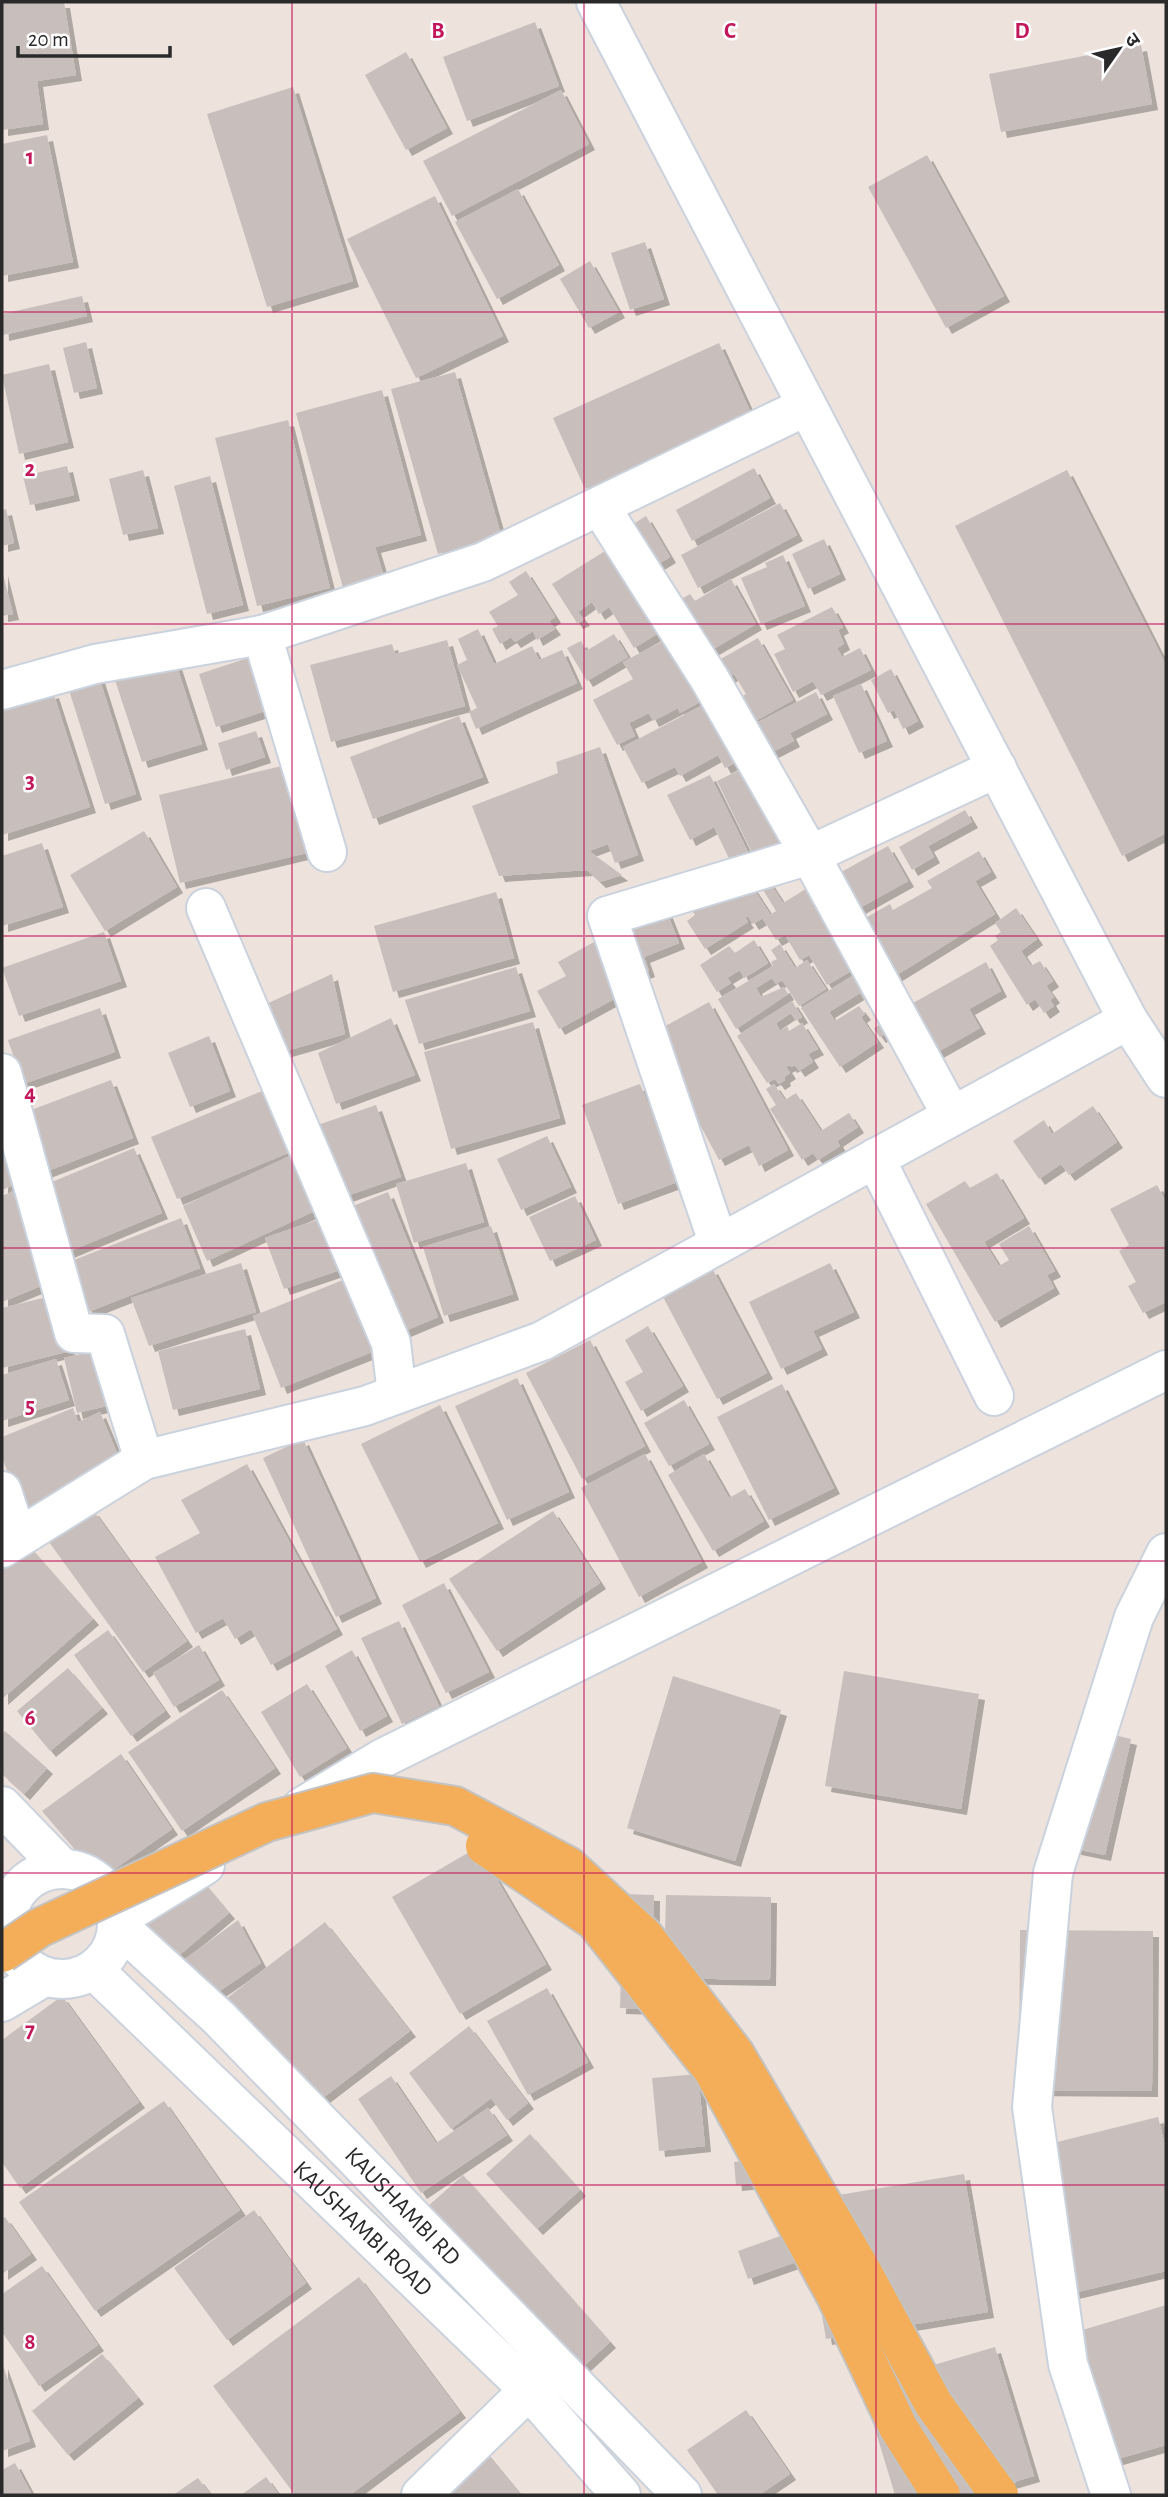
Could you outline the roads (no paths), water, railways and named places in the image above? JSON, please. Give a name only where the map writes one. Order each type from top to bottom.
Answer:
[{"type":"main road","points":[[6,1911],[39,1928],[267,1822],[373,1793],[455,1806],[568,1866],[645,1936],[735,2054],[862,2271],[933,2403],[999,2495]]},
{"type":"main road","points":[[2,1968],[54,1936],[144,1895],[205,1861],[251,1842],[338,1817],[444,1818],[595,1921],[712,2069],[836,2296],[898,2427],[941,2495]]},
{"type":"street","points":[[596,2],[1128,1020],[1166,1078]]},
{"type":"street","points":[[2,690],[95,664],[262,635],[483,562],[601,508],[807,406]]},
{"type":"street","points":[[601,508],[709,678],[810,855],[952,1116]]},
{"type":"street","points":[[262,635],[327,852]]},
{"type":"street","points":[[718,1242],[607,916],[810,855],[997,768]]},
{"type":"street","points":[[205,908],[391,1343],[397,1394]]},
{"type":"street","points":[[2,1490],[9,1542],[144,1460],[365,1406],[542,1341],[718,1242],[1128,1020]]},
{"type":"street","points":[[2,1073],[74,1333],[105,1334],[144,1460]]},
{"type":"street","points":[[875,1158],[994,1396]]},
{"type":"street","points":[[117,1922],[383,1758],[1166,1370]]},
{"type":"street","points":[[1111,2495],[1068,2364],[1032,2107],[1053,1873],[1134,1618],[1166,1553]]},
{"type":"street","points":[[2,1806],[62,1868]]},
{"type":"street","points":[[62,1868],[96,1879],[108,1893],[117,1922],[115,1942],[106,1958],[78,1978],[61,1980],[44,1977],[28,1968],[16,1955],[8,1939],[6,1911],[46,1870],[62,1868]]},
{"type":"street","name":"KAUSHAMBI RD","points":[[117,1922],[219,2018],[682,2495]]},
{"type":"street","name":"KAUSHAMBI ROAD","points":[[94,1969],[529,2390],[621,2495]]},
{"type":"street","points":[[2,2002],[44,1977]]},
{"type":"street","points":[[421,2495],[529,2390]]}]
